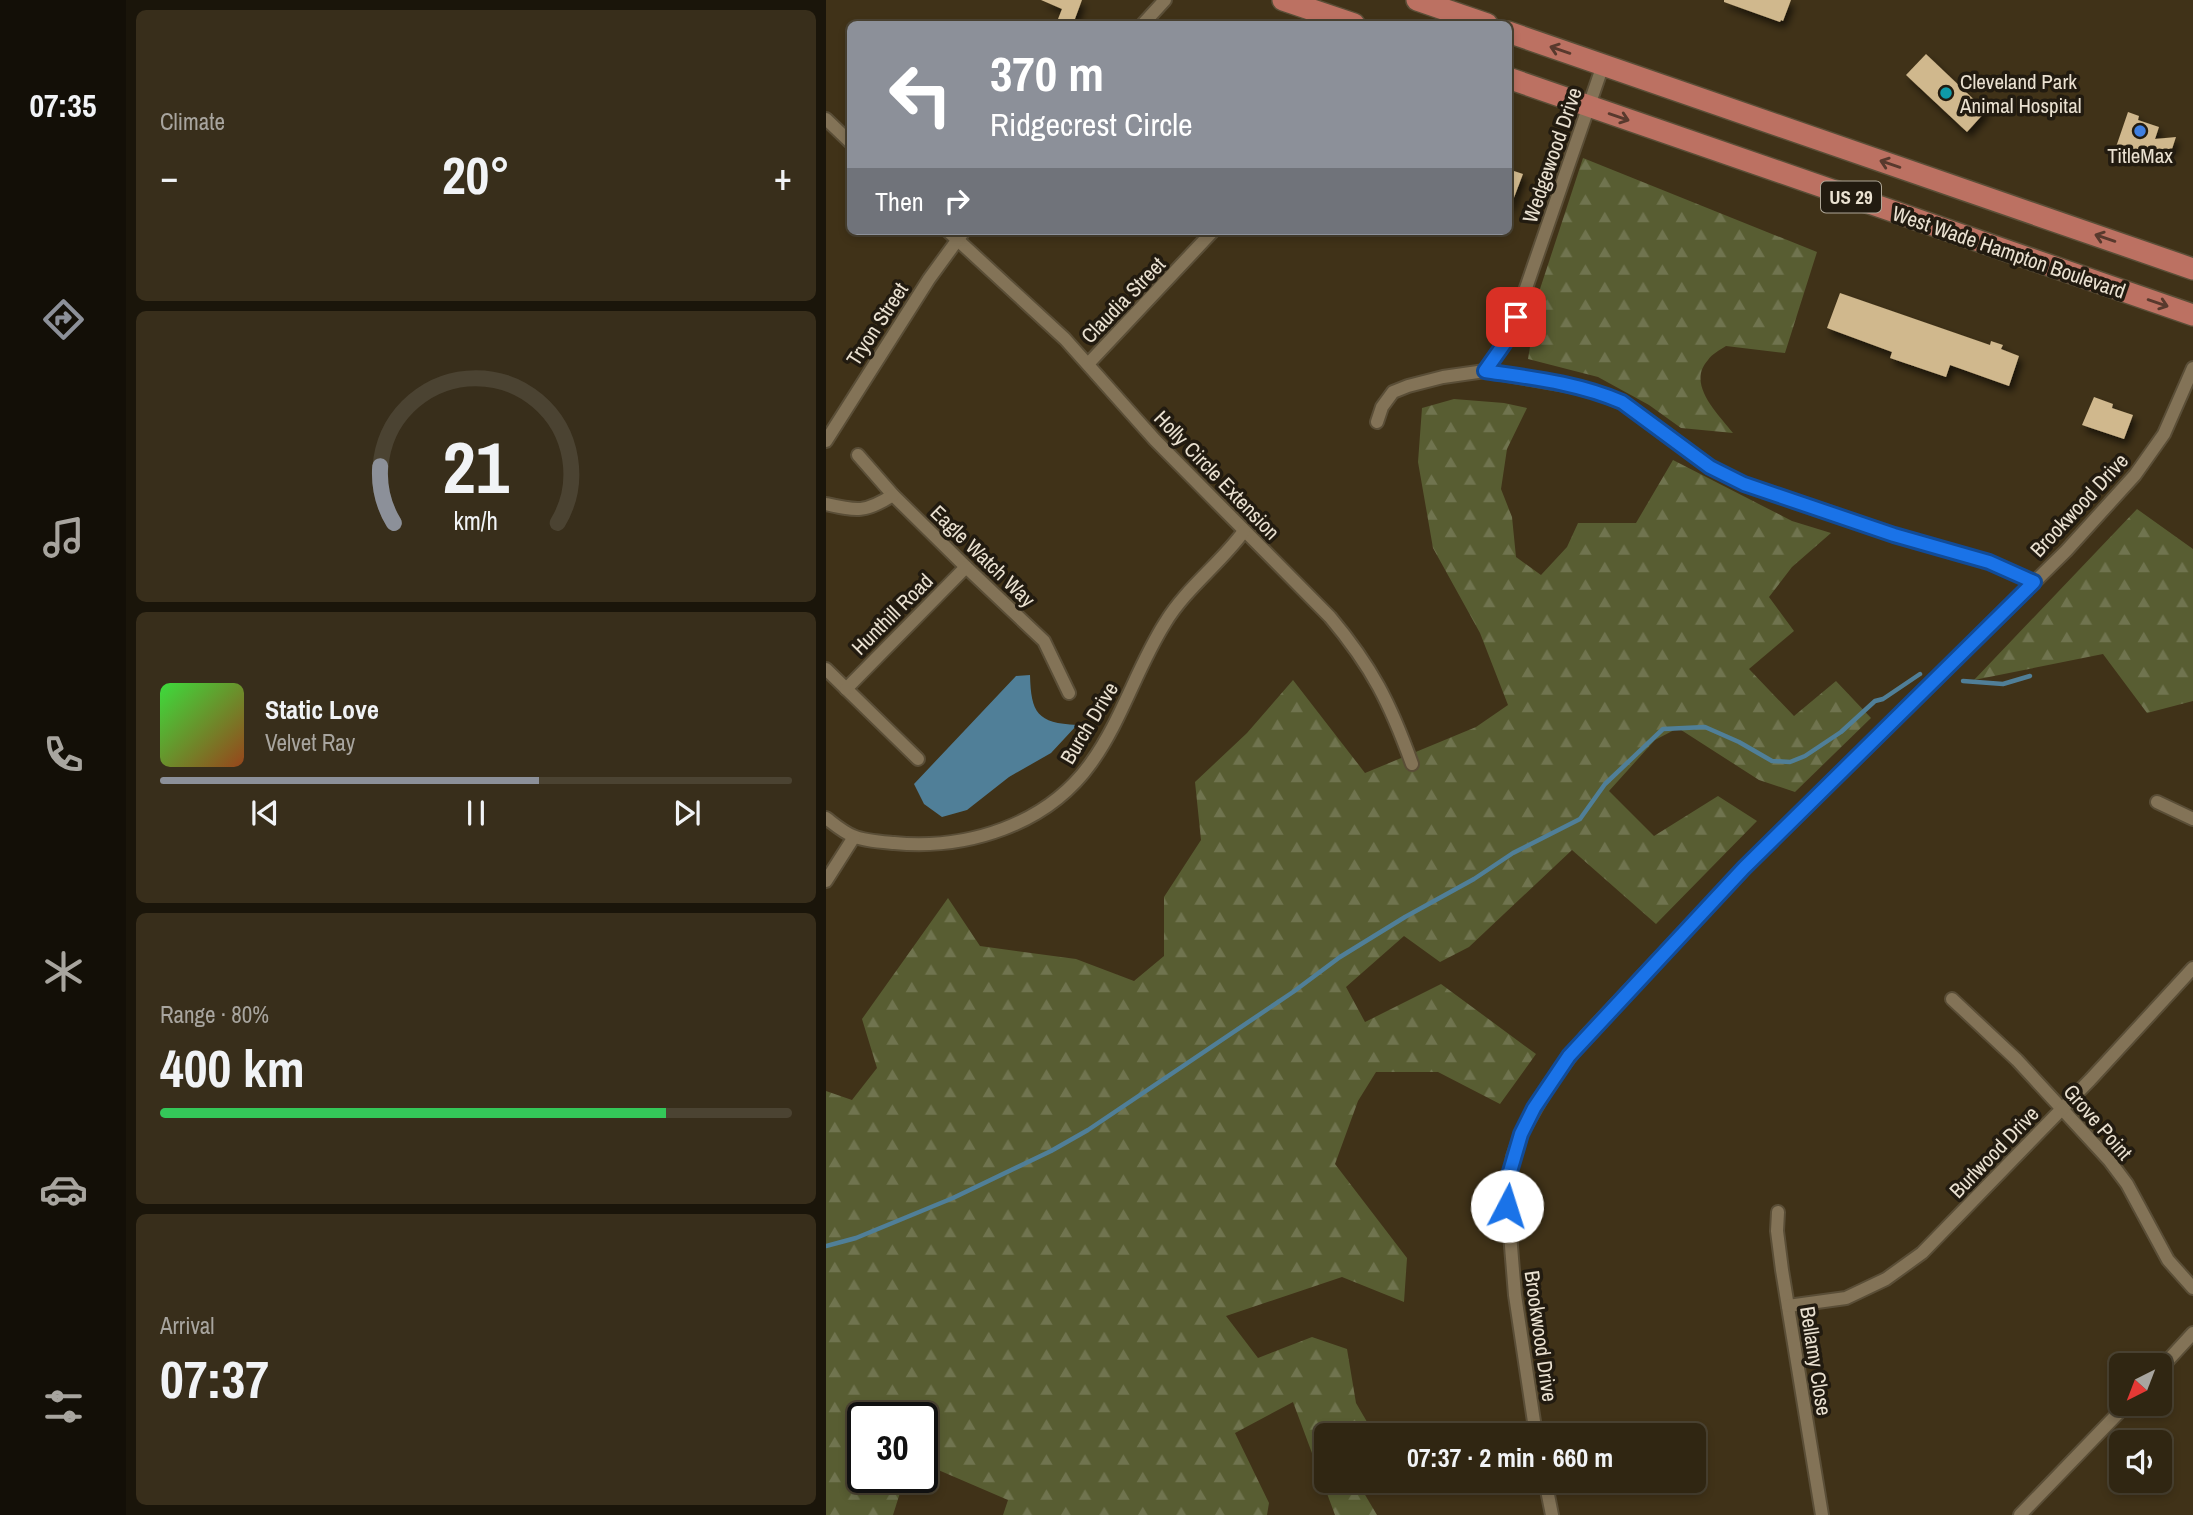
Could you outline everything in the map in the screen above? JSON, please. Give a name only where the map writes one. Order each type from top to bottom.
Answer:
[{"type":"main road","points":[[1283,0],[1345,21]]},
{"type":"main road","points":[[1418,0],[1479,21]]},
{"type":"main road","name":"US 29","points":[[1512,33],[2193,269]]},
{"type":"main road","name":"West Wade Hampton Boulevard","points":[[1512,79],[2193,315]]},
{"type":"street","points":[[1146,21],[1165,0]]},
{"type":"street","name":"Wedgewood Drive","points":[[1485,371],[1504,344],[1516,317],[1603,65]]},
{"type":"street","points":[[826,119],[847,139]]},
{"type":"street","name":"Tryon Street","points":[[826,441],[956,235]]},
{"type":"street","name":"Holly Circle Extension","points":[[958,235],[1065,339],[1155,440],[1330,617],[1356,648],[1381,688],[1412,764]]},
{"type":"street","name":"Claudia Street","points":[[1088,365],[1209,235]]},
{"type":"street","name":"Brookwood Drive","points":[[1534,1423],[1515,1295],[1507,1197],[1513,1157],[1534,1108],[1569,1056],[1679,936],[1744,868],[2034,582],[2136,475],[2164,434],[2193,368]]},
{"type":"street","points":[[1377,422],[1382,407],[1393,393],[1443,377],[1485,371],[1552,381],[1622,402],[1710,467],[1744,484],[1894,535],[1989,562],[2034,582]]},
{"type":"street","name":"Eagle Watch Way","points":[[858,456],[893,495],[1044,641],[1069,693]]},
{"type":"street","points":[[826,504],[856,511],[880,503],[893,495]]},
{"type":"street","name":"Burch Drive","points":[[826,818],[854,837],[918,845],[964,841],[1010,827],[1039,812],[1080,778],[1099,751],[1167,619],[1244,531]]},
{"type":"street","name":"Hunthill Road","points":[[846,688],[966,567]]},
{"type":"street","points":[[826,669],[918,759]]},
{"type":"street","points":[[2157,802],[2193,819]]},
{"type":"street","points":[[826,881],[854,837]]},
{"type":"street","name":"Burlwood Drive","points":[[1788,1306],[1846,1298],[1872,1287],[1900,1270],[1942,1234],[2193,968]]},
{"type":"street","name":"Grove Point","points":[[1952,999],[1983,1026],[2109,1160],[2127,1184],[2168,1260],[2193,1288]]},
{"type":"street","name":"Bellamy Close","points":[[1778,1212],[1777,1231],[1822,1515]]},
{"type":"street","points":[[2172,1356],[2193,1333]]},
{"type":"street","points":[[2020,1515],[2115,1416]]},
{"type":"street","points":[[1548,1493],[1552,1515]]},
{"type":"green space","points":[[1583,158],[1817,252],[1785,353],[1726,346],[1712,356],[1702,369],[1702,389],[1733,433],[1681,428],[1649,405],[1598,377],[1528,359],[1539,292]]},
{"type":"green space","points":[[1454,399],[1504,403],[1527,408],[1507,449],[1501,489],[1512,517],[1516,557],[1541,575],[1567,547],[1578,523],[1636,523],[1673,460],[1792,521],[1831,533],[1792,567],[1769,597],[1794,631],[1749,669],[1794,716],[1836,681],[1871,718],[1795,792],[1759,780],[1678,728],[1655,740],[1609,791],[1654,836],[1718,796],[1757,821],[1656,924],[1572,850],[1469,947],[1440,962],[1404,936],[1346,987],[1365,1022],[1441,984],[1536,1054],[1500,1104],[1438,1072],[1376,1072],[1358,1101],[1335,1164],[1407,1258],[1404,1302],[1342,1277],[1226,1316],[1258,1358],[1312,1337],[1347,1349],[1356,1403],[1368,1423],[1314,1423],[1314,1458],[1293,1402],[1235,1433],[1269,1503],[1267,1515],[1003,1515],[1008,1500],[938,1470],[938,1402],[847,1402],[847,1493],[900,1493],[893,1515],[826,1515],[826,1091],[852,1100],[877,1068],[862,1019],[948,898],[980,946],[1076,959],[1134,981],[1164,956],[1164,897],[1201,840],[1195,782],[1247,733],[1293,680],[1365,773],[1476,727],[1508,705],[1480,633],[1433,548],[1418,462],[1422,408]]},
{"type":"green space","points":[[2137,509],[2193,549],[2193,701],[2147,713],[2103,654],[1974,680]]},
{"type":"green space","points":[[1327,1493],[1364,1493],[1377,1515],[1335,1515]]},
{"type":"water","points":[[1030,675],[1032,699],[1039,714],[1053,722],[1077,725],[1051,753],[1009,777],[967,810],[942,817],[924,804],[914,784],[1016,676]]},
{"type":"building","points":[[1041,0],[1082,0],[1074,21],[1057,21],[1062,9]]},
{"type":"building","points":[[1724,0],[1791,0],[1783,21],[1780,22]]},
{"type":"building","name":"Cleveland Park Animal Hospital","points":[[1926,54],[1986,111],[1967,132],[1906,75]]},
{"type":"building","name":"TitleMax","points":[[2128,112],[2139,116],[2138,120],[2159,127],[2155,139],[2176,137],[2172,149],[2151,152],[2149,159],[2116,147]]},
{"type":"building","points":[[1512,170],[1523,174],[1512,203]]},
{"type":"building","points":[[1840,293],[1990,345],[1991,341],[2003,345],[2001,349],[2019,356],[2009,386],[1950,365],[1946,377],[1890,358],[1892,352],[1827,328]]},
{"type":"building","points":[[2094,397],[2113,404],[2112,408],[2133,415],[2124,439],[2082,425]]},
{"type":"waterway","points":[[826,1246],[856,1238],[953,1198],[1051,1151],[1088,1130],[1293,992],[1340,957],[1474,879],[1513,853],[1580,819],[1605,784],[1663,729],[1705,727],[1772,761],[1790,762],[1805,756],[1841,732],[1875,701],[1883,699],[1920,674]]},
{"type":"waterway","points":[[1963,681],[2003,684],[2030,676]]},
{"type":"place","name":"Cleveland Park Animal Hospital","points":[[1946,93]]},
{"type":"place","name":"TitleMax","points":[[2140,131]]},
{"type":"route","points":[[1507,1206],[1509,1175],[1521,1134],[1534,1108],[1569,1056],[1744,868],[2034,582],[1989,562],[1894,535],[1744,484],[1710,467],[1622,402],[1605,395],[1552,381],[1485,371],[1504,344],[1516,317]]}]
